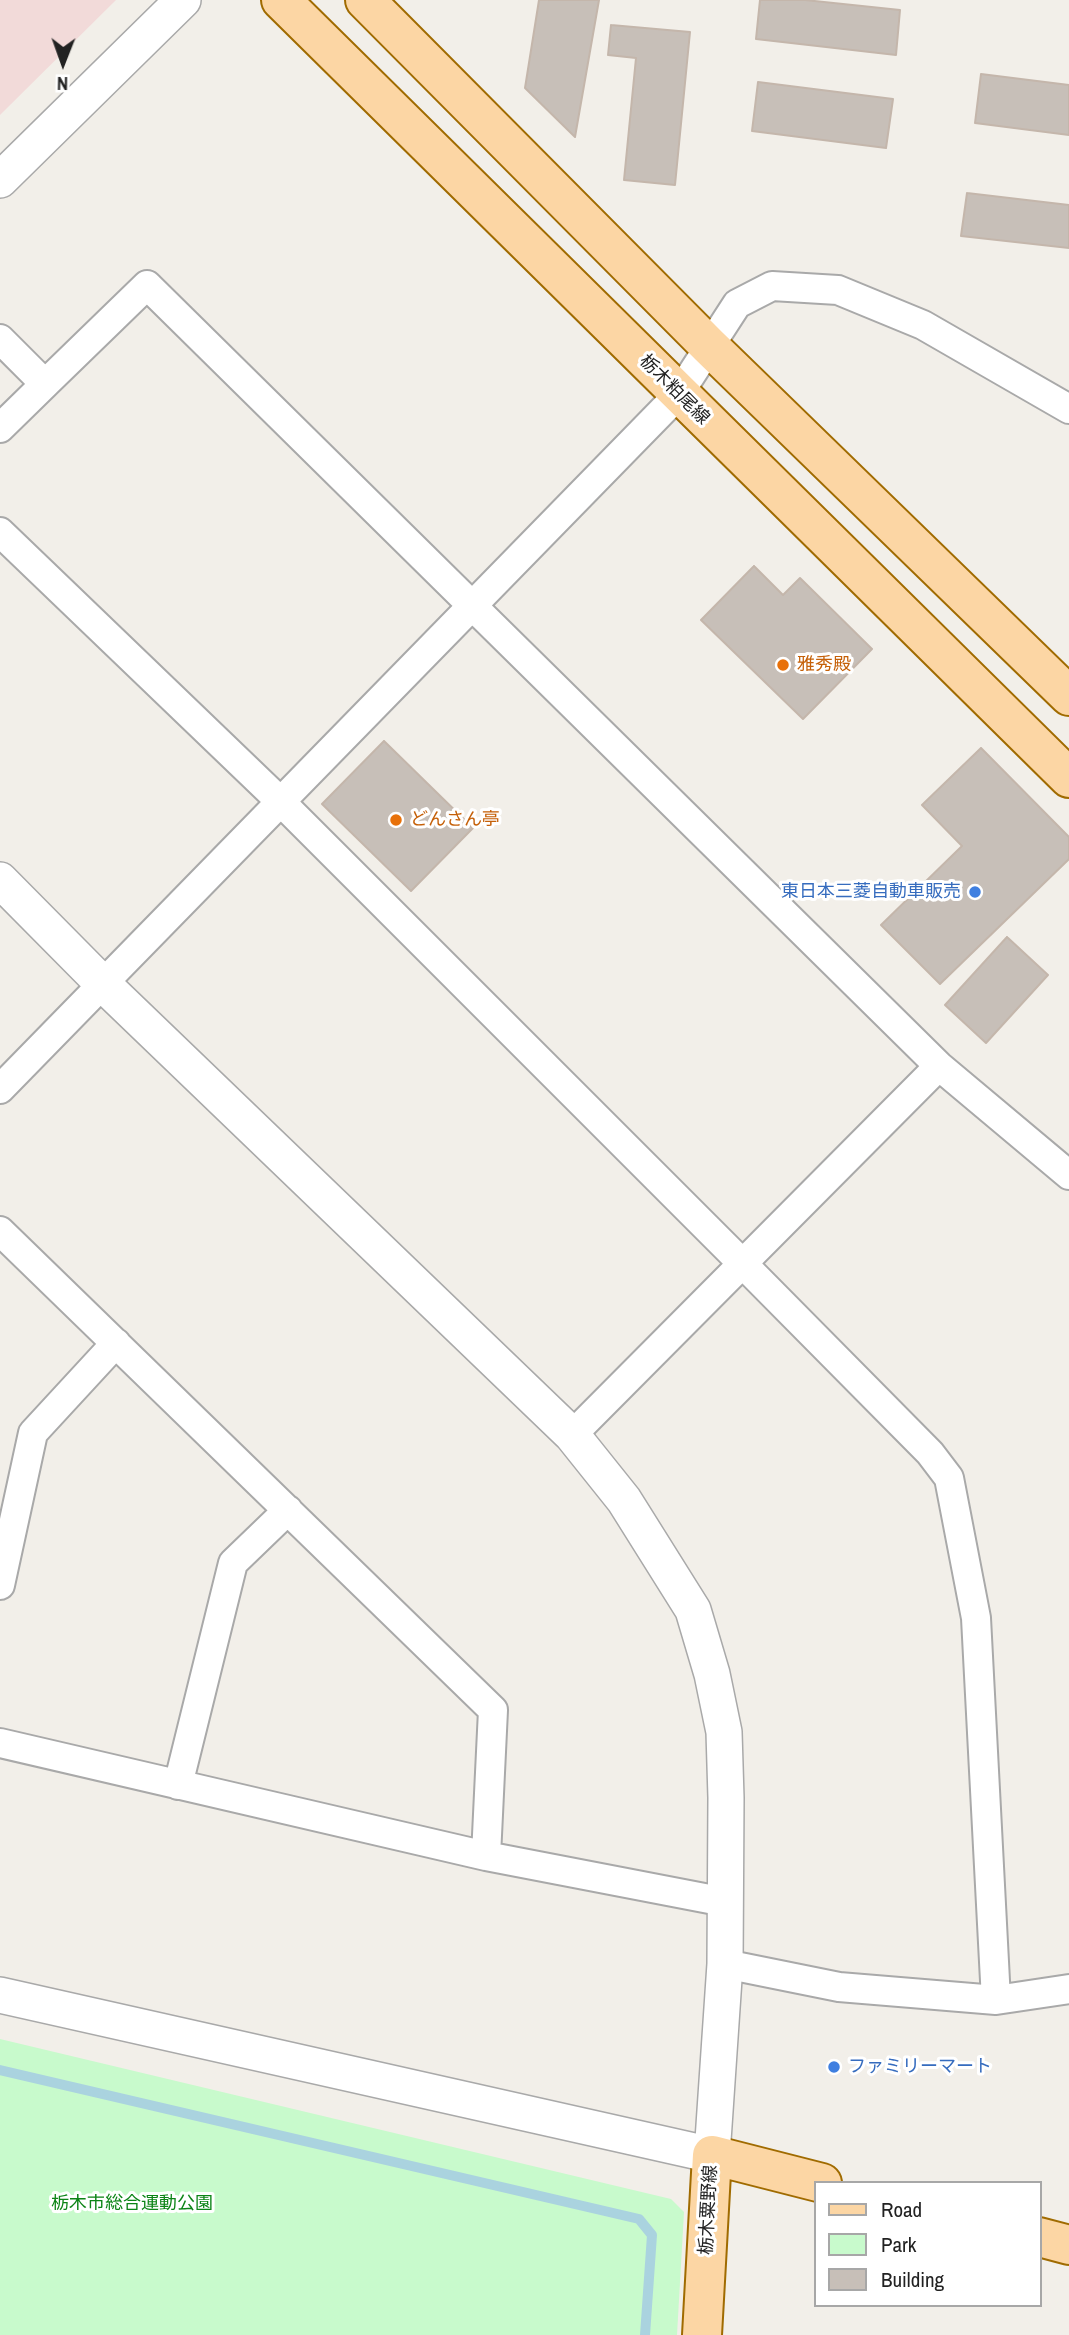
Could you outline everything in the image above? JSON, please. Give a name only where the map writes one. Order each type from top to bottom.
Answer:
[{"type":"main road","name":"栃木粕尾線","points":[[281,0],[678,395],[1069,778]]},
{"type":"main road","points":[[365,0],[709,346],[1069,696]]},
{"type":"main road","name":"栃木粟野線","points":[[702,2335],[712,2155],[814,2181]]},
{"type":"main road","points":[[1041,2238],[1069,2245]]},
{"type":"street","points":[[0,180],[183,0]]},
{"type":"street","points":[[0,428],[147,285],[939,1066],[1069,1175]]},
{"type":"street","points":[[0,1089],[678,395],[737,304],[772,286],[838,290],[923,325],[1069,410]]},
{"type":"street","points":[[0,339],[45,384]]},
{"type":"street","points":[[0,532],[281,802],[742,1263],[929,1453],[949,1478],[976,1618],[996,2000]]},
{"type":"street","points":[[0,880],[103,984],[572,1434],[624,1500],[661,1554],[693,1610],[712,1674],[724,1731],[725,1964],[712,2155],[0,1995]]},
{"type":"street","points":[[572,1434],[939,1066]]},
{"type":"street","points":[[0,1231],[493,1710],[486,1856]]},
{"type":"street","points":[[0,1585],[33,1433],[116,1343]]},
{"type":"street","points":[[178,1785],[233,1563],[288,1510]]},
{"type":"street","points":[[0,1743],[486,1856],[725,1902]]},
{"type":"street","points":[[725,1964],[839,1987],[996,2000],[1069,1989]]},
{"type":"shaded area","points":[[0,0],[116,0],[0,115]]},
{"type":"green space","name":"栃木市総合運動公園","points":[[0,2039],[671,2199],[684,2212],[677,2335],[0,2335]]},
{"type":"building","points":[[539,0],[599,0],[575,137],[525,88]]},
{"type":"building","points":[[760,0],[805,0],[900,10],[896,55],[756,39]]},
{"type":"building","points":[[611,25],[690,32],[675,185],[624,180],[636,58],[608,55]]},
{"type":"building","points":[[981,74],[1069,85],[1069,135],[975,123]]},
{"type":"building","points":[[758,82],[893,99],[886,148],[752,131]]},
{"type":"building","points":[[967,193],[1069,205],[1069,248],[961,236]]},
{"type":"building","points":[[754,566],[783,595],[800,578],[872,649],[803,719],[701,620]]},
{"type":"building","points":[[384,741],[473,828],[411,891],[322,804]]},
{"type":"building","name":"東日本三菱自動車販売","points":[[981,748],[1069,837],[1069,859],[940,984],[881,925],[962,846],[922,805]]},
{"type":"building","points":[[1007,937],[1048,975],[986,1043],[945,1005]]},
{"type":"waterway","points":[[0,2070],[639,2219],[652,2235],[645,2335]]},
{"type":"place","name":"雅秀殿","points":[[783,665]]},
{"type":"place","name":"どんさん亭","points":[[396,820]]},
{"type":"place","name":"東日本三菱自動車販売","points":[[975,892]]},
{"type":"place","name":"ファミリーマート","points":[[834,2067]]}]
